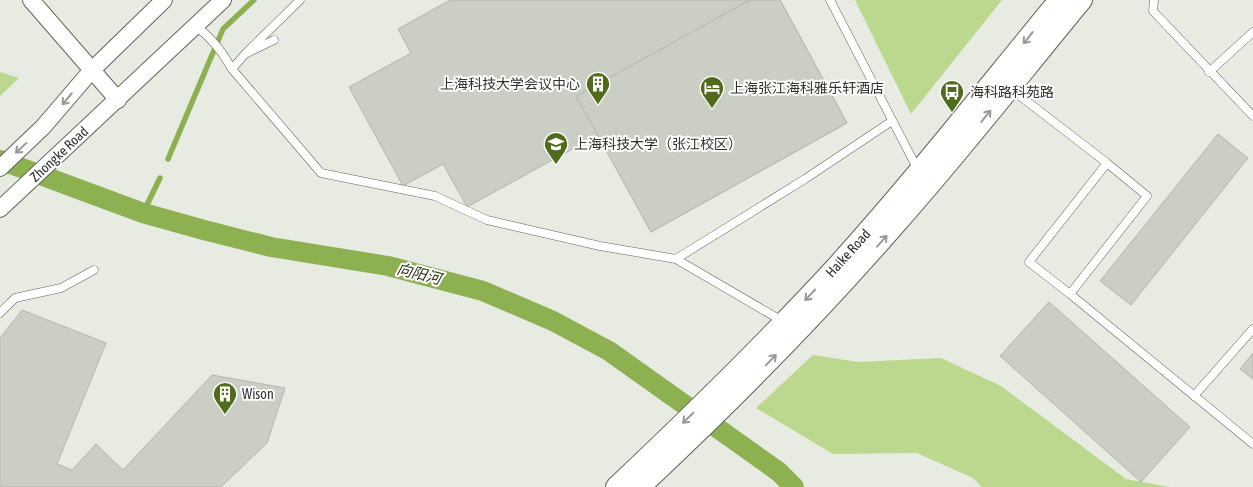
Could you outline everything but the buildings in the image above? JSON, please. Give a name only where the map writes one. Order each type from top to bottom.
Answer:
[{"type":"street","points":[[30,0],[118,100]]},
{"type":"street","points":[[0,168],[43,127],[91,71],[164,0]]},
{"type":"street","name":"Zhongke Road","points":[[0,209],[118,100],[202,31],[223,0]]},
{"type":"street","name":"Haike Road","points":[[730,390],[784,322],[833,270],[919,172],[1059,0]]},
{"type":"street","name":"Haike Road","points":[[616,487],[650,466],[730,390],[820,309],[945,168],[1082,0]]},
{"type":"street","name":"Haike Road","points":[[640,487],[650,466]]},
{"type":"lane","points":[[232,69],[300,0]]},
{"type":"lane","points":[[830,0],[919,172]]},
{"type":"lane","points":[[1154,0],[1153,11],[1209,72],[1253,116]]},
{"type":"lane","points":[[202,31],[225,56],[232,69],[321,173],[435,196],[487,220],[600,246],[676,259],[784,322]]},
{"type":"lane","points":[[1209,72],[1253,32]]},
{"type":"lane","points":[[245,54],[274,40]]},
{"type":"lane","points":[[1009,88],[1147,196],[1070,294]]},
{"type":"lane","points":[[676,259],[806,179],[892,121]]},
{"type":"lane","points":[[1107,163],[1029,262],[1253,444]]},
{"type":"lane","points":[[0,313],[15,298],[61,288],[94,270]]},
{"type":"lane","points":[[1194,396],[1253,329]]},
{"type":"green space","points":[[855,0],[1002,0],[911,114]]},
{"type":"green space","points":[[0,72],[19,78],[0,96]]},
{"type":"green space","points":[[813,355],[858,362],[941,358],[1001,386],[1126,479],[1170,487],[982,487],[973,478],[917,453],[833,454],[756,408]]},
{"type":"waterway","points":[[168,159],[223,29],[254,0]]},
{"type":"waterway","name":"向阳河","points":[[0,160],[143,213],[204,230],[271,247],[388,266],[483,291],[553,321],[609,351],[779,472],[794,487]]},
{"type":"waterway","points":[[143,213],[160,178]]},
{"type":"place","name":"上海科技大学会议中心","points":[[598,105]]},
{"type":"place","name":"上海张江海科雅乐轩酒店","points":[[712,109]]},
{"type":"place","name":"海科路科苑路","points":[[952,113]]},
{"type":"place","name":"上海科技大学（张江校区）","points":[[556,165]]},
{"type":"place","name":"Wison","points":[[225,415]]}]
